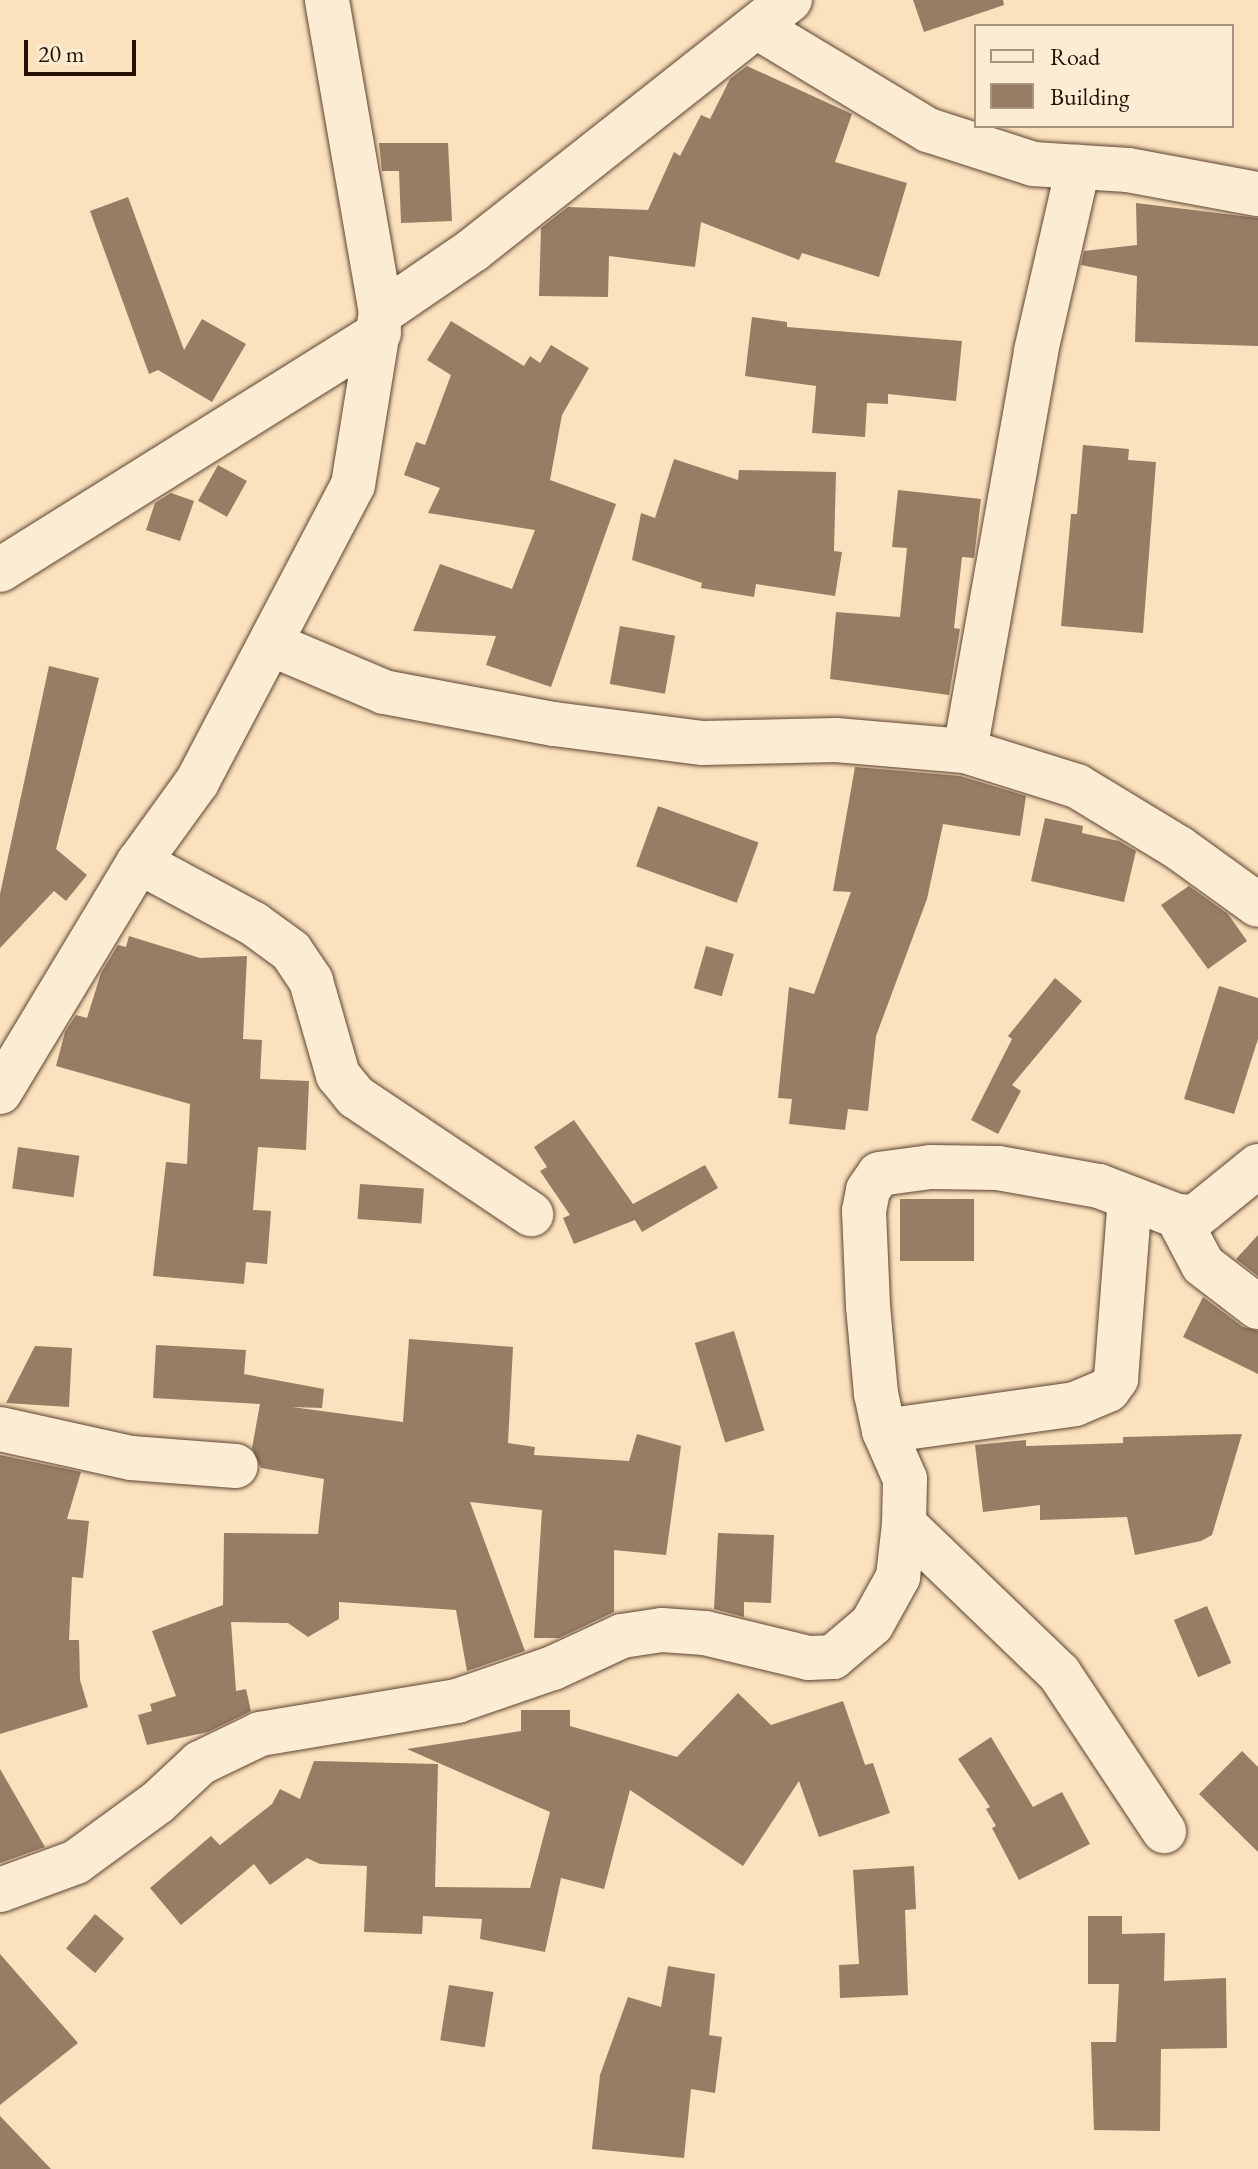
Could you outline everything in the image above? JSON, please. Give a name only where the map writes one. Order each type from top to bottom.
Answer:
[{"type":"street","points":[[0,1092],[139,862],[197,782],[353,485],[380,323],[327,0]]},
{"type":"street","points":[[0,570],[380,323],[790,0]]},
{"type":"street","points":[[757,27],[928,130],[1033,164],[1078,167],[1258,194]]},
{"type":"street","points":[[965,751],[1036,351],[1078,167]]},
{"type":"street","points":[[271,644],[384,692],[554,724],[703,743],[836,740],[965,751],[1077,786],[1179,848],[1258,905]]},
{"type":"street","points":[[139,862],[254,924],[291,951],[311,981],[338,1075],[356,1097],[531,1214]]},
{"type":"street","points":[[0,1890],[76,1862],[157,1803],[200,1763],[260,1734],[457,1701],[553,1668],[622,1636],[662,1630],[705,1633],[808,1658],[833,1657],[872,1624],[893,1587],[904,1524],[905,1479],[884,1431],[871,1336],[864,1211],[868,1190],[879,1174],[931,1167],[998,1168],[1099,1186],[1177,1216],[1195,1217],[1258,1166]]},
{"type":"street","points":[[884,1431],[1075,1404],[1108,1390],[1117,1363],[1130,1199]]},
{"type":"street","points":[[1177,1216],[1203,1265],[1258,1307]]},
{"type":"street","points":[[0,1429],[131,1458],[236,1466]]},
{"type":"street","points":[[904,1524],[1059,1673],[1164,1831]]},
{"type":"building","points":[[913,0],[1003,0],[1004,5],[924,32]]},
{"type":"building","points":[[747,66],[852,114],[835,162],[907,183],[879,277],[802,253],[799,260],[701,222],[695,267],[609,256],[608,297],[539,296],[541,228],[568,207],[648,210],[674,152],[680,156],[701,115],[710,119],[730,79]]},
{"type":"building","points":[[379,143],[448,143],[452,221],[401,223],[399,171],[382,171]]},
{"type":"building","points":[[128,197],[184,350],[202,319],[246,344],[212,402],[158,370],[149,374],[90,211]]},
{"type":"building","points":[[1136,203],[1258,218],[1258,346],[1135,342],[1137,276],[1081,265],[1084,251],[1137,245]]},
{"type":"building","points":[[752,317],[787,322],[787,327],[962,341],[956,401],[888,394],[888,404],[867,403],[865,437],[812,433],[816,386],[745,376]]},
{"type":"building","points":[[451,321],[524,366],[530,356],[540,363],[551,345],[589,368],[562,415],[550,480],[616,504],[551,687],[486,665],[496,636],[413,631],[440,564],[512,589],[535,530],[428,513],[440,488],[404,475],[416,442],[425,445],[451,375],[427,360]]},
{"type":"building","points":[[1083,445],[1129,449],[1128,460],[1156,462],[1143,633],[1061,626],[1071,514],[1077,514]]},
{"type":"building","points":[[674,459],[738,480],[739,470],[836,472],[834,551],[842,552],[835,596],[756,584],[754,597],[701,588],[702,583],[632,560],[641,513],[655,518]]},
{"type":"building","points":[[218,465],[247,481],[227,517],[198,501]]},
{"type":"building","points":[[898,490],[981,499],[974,558],[962,557],[954,628],[960,629],[949,695],[830,679],[836,612],[900,617],[907,548],[892,547]]},
{"type":"building","points":[[171,493],[194,501],[180,541],[146,530],[155,503]]},
{"type":"building","points":[[620,626],[675,636],[665,694],[610,684]]},
{"type":"building","points":[[49,666],[99,678],[56,849],[87,875],[66,901],[54,891],[0,948],[0,894]]},
{"type":"building","points":[[855,767],[960,776],[1026,796],[1020,836],[943,824],[927,899],[876,1036],[868,1111],[848,1109],[845,1130],[789,1124],[792,1099],[778,1098],[789,987],[814,994],[851,892],[833,891]]},
{"type":"building","points":[[658,806],[759,843],[737,903],[636,866]]},
{"type":"building","points":[[1045,818],[1083,826],[1082,833],[1119,841],[1136,851],[1124,902],[1031,881]]},
{"type":"building","points":[[1189,886],[1228,914],[1247,941],[1208,969],[1161,905]]},
{"type":"building","points":[[129,936],[200,958],[247,956],[243,1039],[262,1040],[260,1079],[309,1081],[306,1150],[258,1147],[253,1210],[271,1211],[267,1264],[246,1262],[244,1284],[153,1276],[166,1162],[187,1164],[190,1104],[56,1066],[65,1032],[76,1015],[87,1018],[101,973],[118,945],[126,947]]},
{"type":"building","points":[[706,946],[734,954],[722,996],[694,988]]},
{"type":"building","points":[[1055,978],[1082,1001],[1012,1085],[1021,1091],[998,1134],[971,1120],[1012,1039],[1008,1036]]},
{"type":"building","points":[[1219,986],[1258,998],[1258,1039],[1234,1114],[1184,1099]]},
{"type":"building","points":[[574,1120],[633,1204],[705,1165],[718,1188],[642,1232],[635,1220],[574,1244],[563,1218],[570,1215],[540,1171],[547,1167],[534,1147]]},
{"type":"building","points":[[18,1147],[79,1156],[74,1197],[12,1189]]},
{"type":"building","points":[[360,1184],[424,1188],[421,1223],[358,1219]]},
{"type":"building","points":[[900,1199],[974,1199],[974,1261],[900,1261]]},
{"type":"building","points":[[1258,1235],[1258,1276],[1236,1259]]},
{"type":"building","points":[[1203,1297],[1243,1327],[1258,1331],[1258,1374],[1183,1337]]},
{"type":"building","points":[[734,1331],[764,1430],[725,1442],[695,1343]]},
{"type":"building","points":[[409,1339],[513,1347],[508,1443],[535,1447],[534,1455],[629,1461],[637,1434],[681,1446],[666,1555],[614,1550],[614,1612],[559,1638],[534,1638],[542,1510],[470,1502],[525,1651],[467,1671],[456,1610],[339,1602],[339,1619],[308,1637],[288,1623],[231,1622],[236,1691],[246,1689],[251,1711],[208,1732],[147,1745],[138,1715],[152,1711],[150,1704],[176,1696],[152,1631],[223,1605],[224,1533],[318,1534],[324,1479],[261,1468],[252,1448],[260,1404],[153,1398],[156,1345],[246,1350],[244,1374],[324,1389],[322,1408],[292,1407],[403,1422]]},
{"type":"building","points":[[35,1346],[72,1348],[69,1407],[6,1403]]},
{"type":"building","points":[[1242,1434],[1212,1535],[1201,1541],[1135,1555],[1127,1517],[1040,1520],[1040,1505],[983,1512],[975,1445],[1026,1440],[1026,1446],[1123,1443],[1123,1437]]},
{"type":"building","points":[[0,1455],[81,1472],[67,1519],[89,1521],[83,1578],[72,1577],[69,1640],[79,1640],[80,1680],[88,1707],[0,1734]]},
{"type":"building","points":[[718,1533],[774,1535],[771,1603],[744,1602],[744,1617],[714,1609]]},
{"type":"building","points":[[1207,1606],[1231,1663],[1198,1677],[1174,1620]]},
{"type":"building","points":[[738,1693],[771,1725],[843,1701],[865,1765],[873,1763],[890,1813],[819,1837],[799,1781],[743,1866],[630,1790],[604,1889],[561,1878],[545,1952],[480,1939],[482,1919],[423,1916],[422,1934],[364,1932],[367,1866],[320,1864],[307,1858],[270,1885],[254,1864],[181,1925],[150,1888],[211,1836],[220,1845],[272,1804],[280,1789],[300,1799],[314,1761],[438,1764],[435,1887],[530,1888],[550,1812],[407,1749],[521,1731],[521,1710],[570,1710],[570,1726],[677,1757]]},
{"type":"building","points":[[991,1737],[1033,1807],[1062,1792],[1090,1844],[1019,1880],[992,1828],[996,1826],[986,1809],[990,1807],[958,1759]]},
{"type":"building","points":[[1242,1751],[1258,1767],[1258,1852],[1199,1794]]},
{"type":"building","points":[[0,1769],[45,1847],[0,1863]]},
{"type":"building","points":[[914,1866],[916,1909],[905,1910],[908,1995],[840,1998],[839,1965],[859,1964],[853,1870]]},
{"type":"building","points":[[95,1914],[124,1938],[95,1973],[66,1948]]},
{"type":"building","points":[[1088,1916],[1122,1916],[1122,1934],[1165,1933],[1164,1981],[1226,1978],[1227,2048],[1161,2049],[1160,2131],[1094,2130],[1091,2042],[1116,2042],[1119,1984],[1088,1984]]},
{"type":"building","points":[[0,1954],[78,2043],[0,2105]]},
{"type":"building","points":[[668,1966],[715,1974],[709,2035],[722,2037],[715,2093],[691,2089],[684,2158],[592,2149],[600,2075],[628,1997],[661,2007]]},
{"type":"building","points":[[449,1985],[493,1992],[485,2047],[440,2040]]},
{"type":"building","points":[[0,2116],[51,2169],[0,2169]]}]
